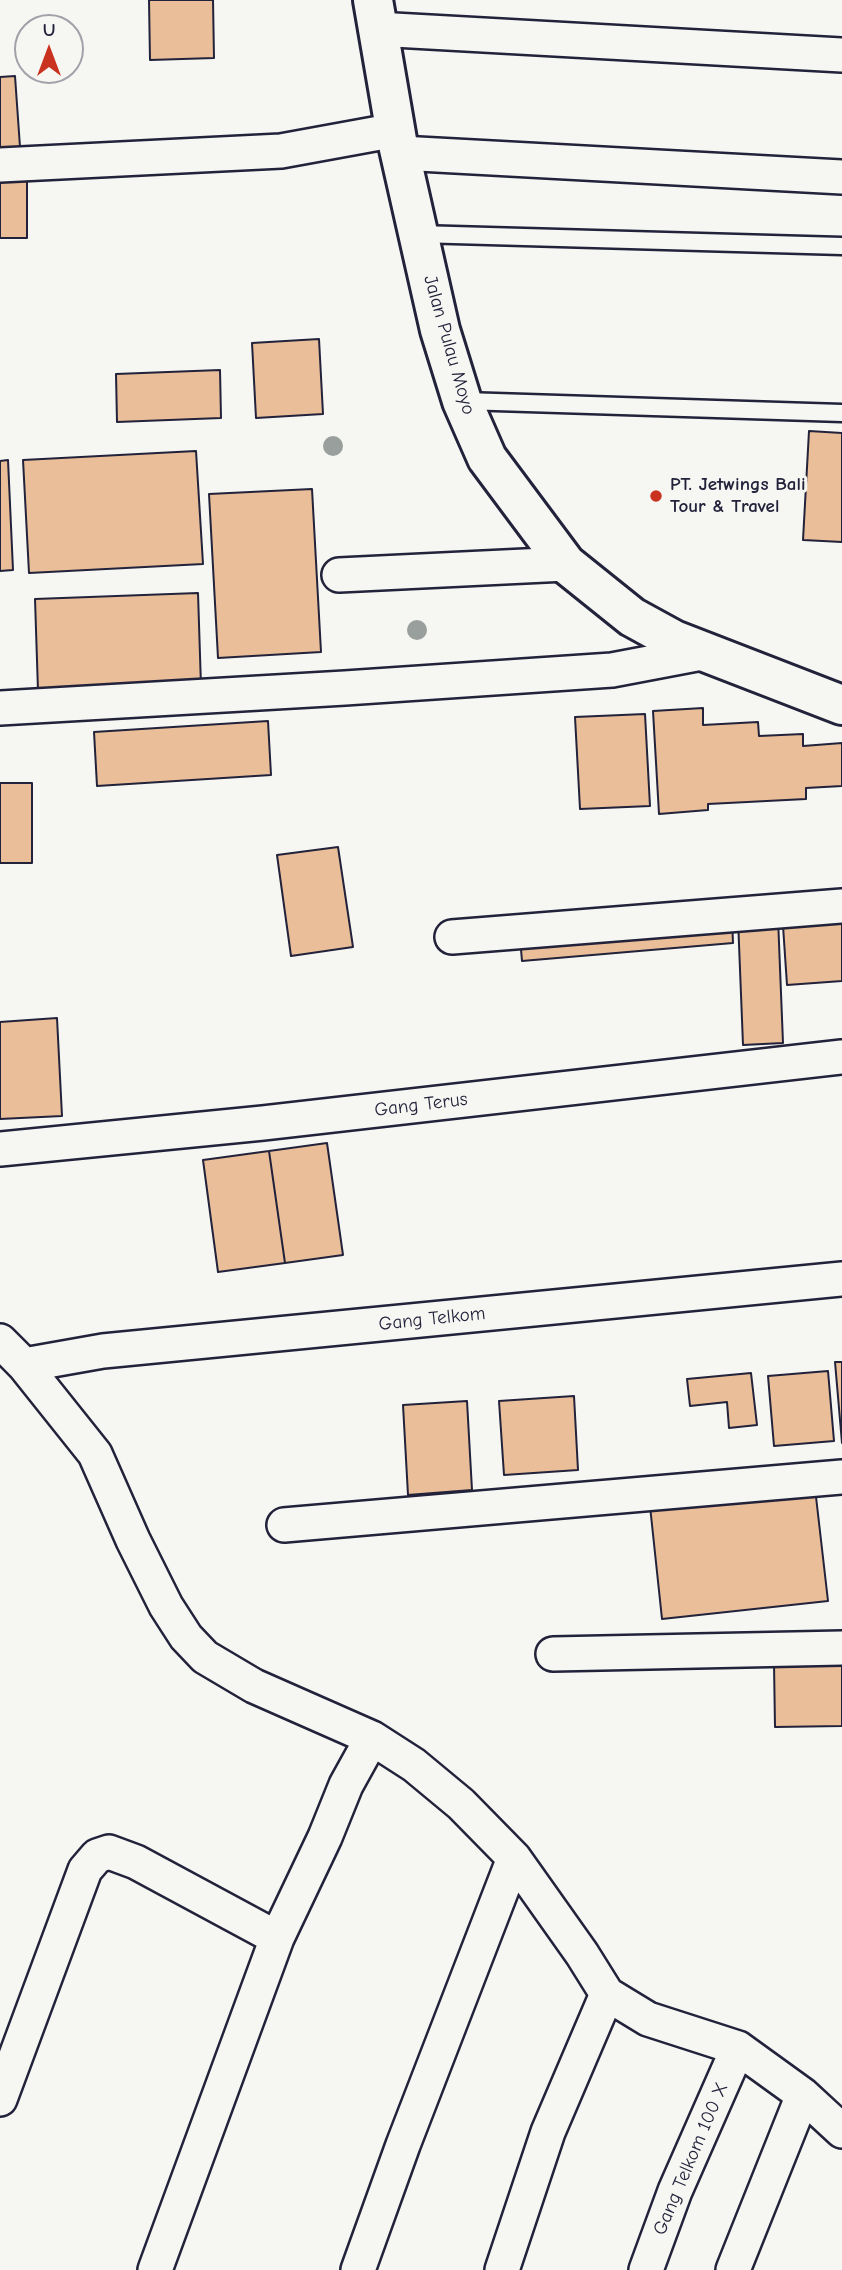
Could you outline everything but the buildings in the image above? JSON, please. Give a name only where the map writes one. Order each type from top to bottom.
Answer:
[{"type":"street","points":[[375,15],[842,55]]},
{"type":"street","name":"Jalan Pulau Moyo","points":[[375,15],[398,141],[440,330],[461,401],[487,458],[566,564],[632,617],[674,640],[838,699]]},
{"type":"street","points":[[0,165],[281,151],[398,141],[842,177]]},
{"type":"street","points":[[339,575],[566,564]]},
{"type":"street","points":[[0,708],[612,670],[707,652]]},
{"type":"street","points":[[452,937],[842,906]]},
{"type":"street","name":"Gang Terus","points":[[0,1149],[263,1123],[842,1057]]},
{"type":"street","name":"Gang Telkom","points":[[24,1365],[103,1351],[842,1279]]},
{"type":"street","points":[[0,1340],[24,1365],[95,1454],[166,1606],[186,1637],[205,1657],[254,1686],[372,1738],[414,1765],[461,1804],[514,1858],[607,1994],[648,2019],[738,2048],[803,2095],[842,2132]]},
{"type":"street","points":[[284,1525],[842,1477]]},
{"type":"street","points":[[553,1654],[842,1648]]},
{"type":"street","points":[[155,2270],[277,1938],[325,1837],[346,1785],[372,1738]]},
{"type":"street","points":[[0,2099],[85,1870],[97,1856],[109,1852],[136,1861],[277,1938]]},
{"type":"street","points":[[358,2270],[403,2145],[514,1858]]},
{"type":"street","points":[[502,2270],[548,2132],[607,1994]]},
{"type":"street","name":"Gang Telkom 100 X","points":[[646,2270],[675,2191],[738,2048]]},
{"type":"street","points":[[733,2270],[803,2095]]},
{"type":"lane","points":[[418,234],[842,246]]},
{"type":"lane","points":[[461,401],[842,413]]},
{"type":"place","name":"PT. Jetwings Bali Tour & Travel","points":[[656,496]]}]
